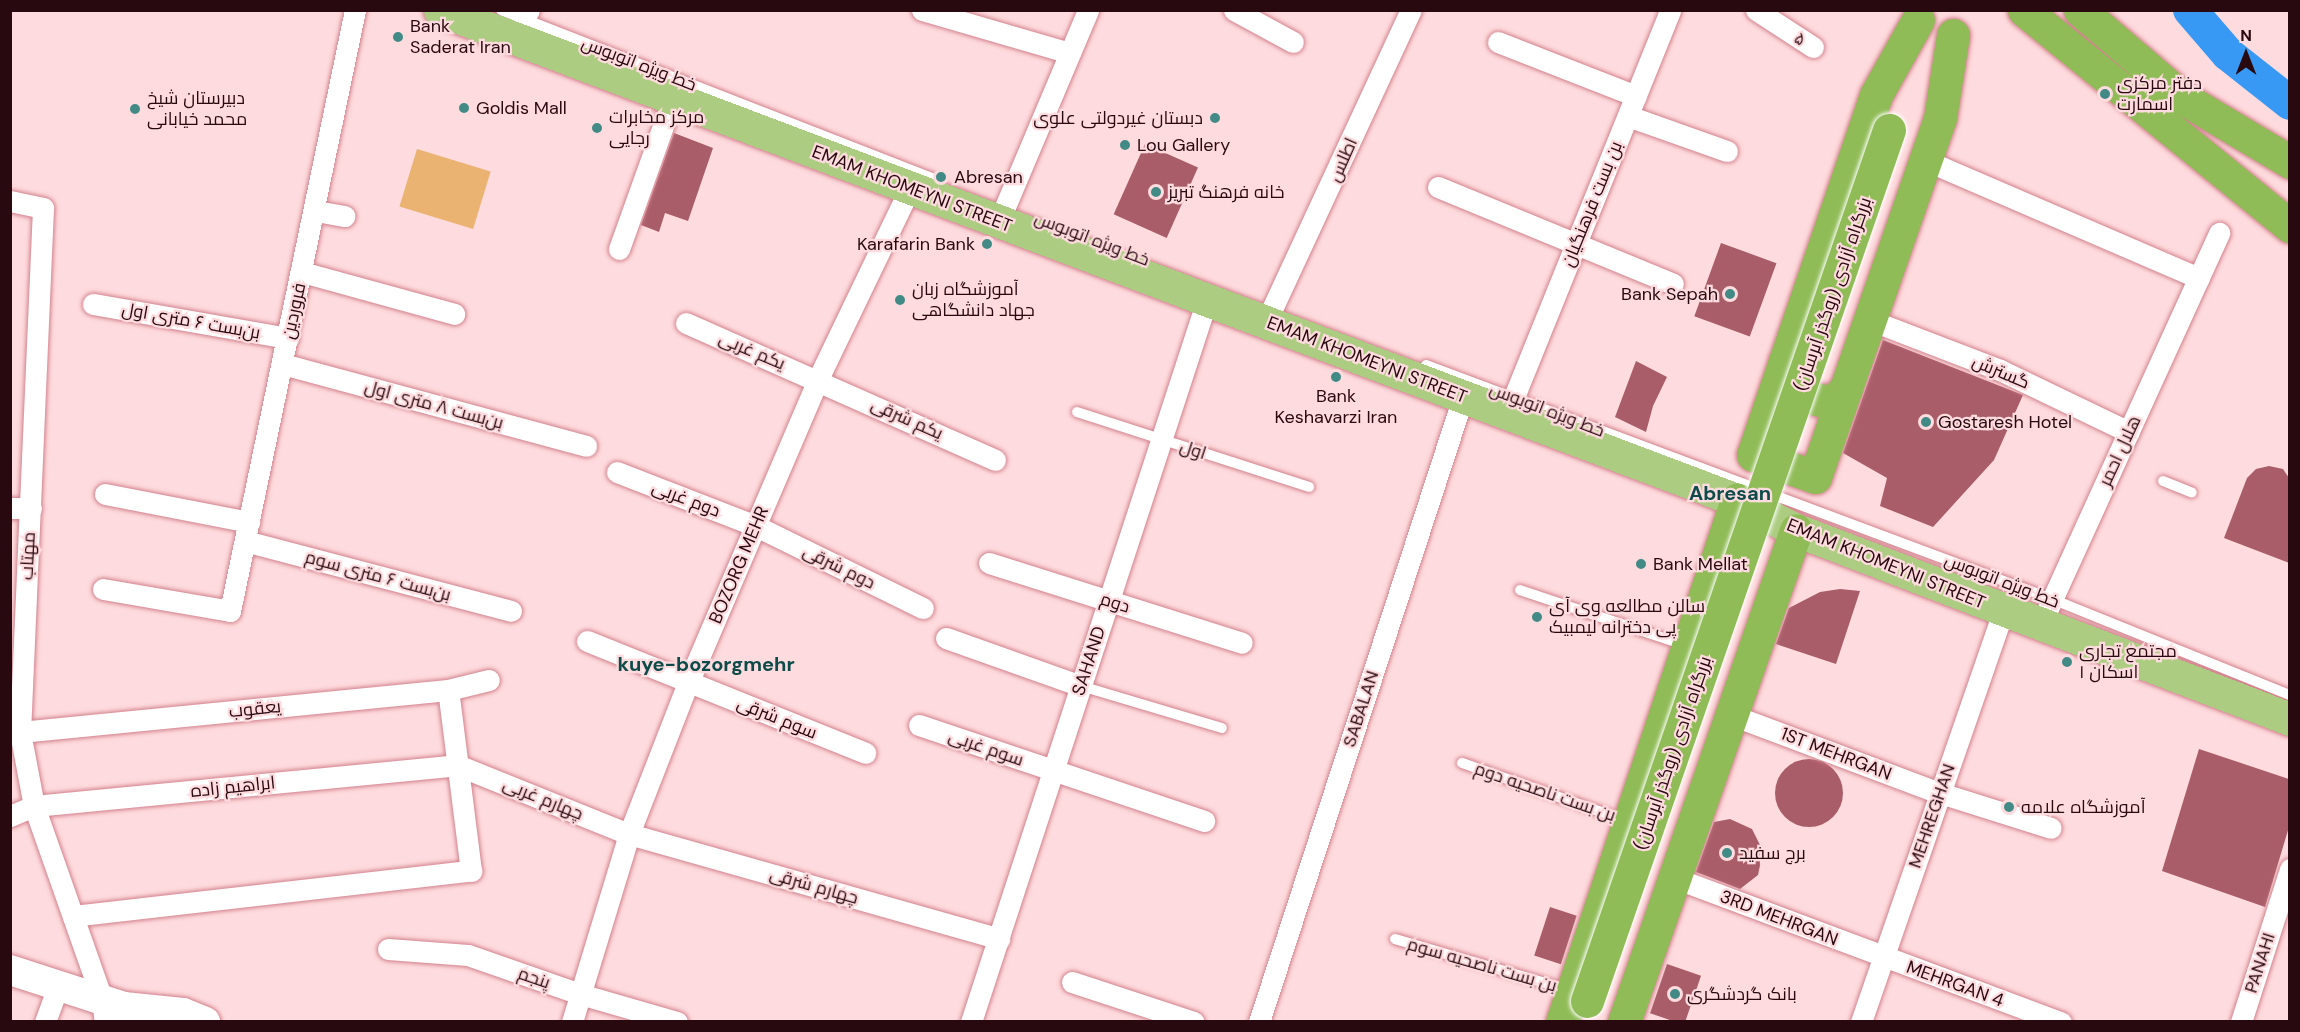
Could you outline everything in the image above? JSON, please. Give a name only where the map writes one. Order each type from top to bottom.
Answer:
[{"type":"highway","points":[[2024,10],[2289,226]]},
{"type":"highway","points":[[2080,10],[2183,98],[2289,162]]},
{"type":"highway","points":[[1920,15],[1908,143],[1870,320],[1815,477],[1753,455],[1876,95],[1920,15]]},
{"type":"highway","points":[[1908,143],[1958,23]]},
{"type":"highway","name":"بزرگراه آزادی (روگذر آبرسان)","points":[[1590,1012],[1908,143]]},
{"type":"highway","points":[[1785,361],[1787,384],[1804,396],[1831,403],[1846,389]]},
{"type":"highway","points":[[1590,1012],[1627,821],[1737,500]]},
{"type":"highway","points":[[1590,1012],[1675,878],[1797,530]]},
{"type":"highway","points":[[1660,725],[1678,714],[1702,715],[1716,727],[1727,729]]},
{"type":"main road","name":"EMAM KHOMEYNI STREET","points":[[440,10],[517,20],[673,98],[910,188],[1003,210],[1208,300],[1273,313],[1463,397],[1509,405],[1737,500],[1797,530],[2004,610],[2047,611],[2289,719]]},
{"type":"main road","points":[[10,970],[58,986],[119,1012],[183,1013],[205,1022]]},
{"type":"street","name":"فروردین","points":[[103,589],[230,611],[316,211],[355,10]]},
{"type":"street","points":[[922,10],[1070,53]]},
{"type":"street","points":[[1003,210],[1088,10]]},
{"type":"street","points":[[1234,10],[1293,42]]},
{"type":"street","name":"اطلس","points":[[1273,313],[1411,10]]},
{"type":"street","name":"بن بست فرهنگیان","points":[[1509,405],[1670,10]]},
{"type":"street","name":"۵","points":[[1756,10],[1813,47]]},
{"type":"street","points":[[1498,42],[1636,96]]},
{"type":"street","points":[[619,249],[673,98]]},
{"type":"street","points":[[1628,116],[1727,151]]},
{"type":"street","points":[[1908,143],[2199,278]]},
{"type":"street","name":"BOZORG MEHR","points":[[572,1022],[629,834],[688,683],[818,379],[910,188]]},
{"type":"street","points":[[1438,188],[1673,284]]},
{"type":"street","name":"مهتاب","points":[[10,201],[43,208],[21,508],[20,732],[34,806],[73,916],[119,1012]]},
{"type":"street","points":[[316,211],[345,216]]},
{"type":"street","name":"هلال احمر","points":[[2047,611],[2120,463],[2129,432],[2219,233]]},
{"type":"street","points":[[302,272],[454,314]]},
{"type":"street","name":"SAHAND","points":[[972,1022],[1208,300]]},
{"type":"street","name":"بن‌بست ۶ متری اول","points":[[93,304],[288,338]]},
{"type":"street","name":"گسترش","points":[[1870,320],[2000,370],[2129,432]]},
{"type":"street","name":"یکم غربی","points":[[686,323],[818,379]]},
{"type":"street","name":"بن‌بست ۸ متری اول","points":[[283,364],[586,446]]},
{"type":"street","name":"یکم شرقی","points":[[818,379],[995,459]]},
{"type":"street","name":"SABALAN","points":[[1259,1022],[1463,397]]},
{"type":"street","name":"دوم غربی","points":[[617,472],[756,526]]},
{"type":"street","name":"بن‌بست ۶ متری سوم","points":[[105,494],[247,531],[511,611]]},
{"type":"street","name":"دوم شرقی","points":[[756,526],[923,608]]},
{"type":"street","name":"دوم","points":[[989,562],[1242,643]]},
{"type":"street","name":"MEHREGHAN","points":[[1861,1022],[2004,610]]},
{"type":"street","points":[[946,638],[1081,686]]},
{"type":"street","points":[[587,641],[688,683]]},
{"type":"street","name":"یعقوب","points":[[20,732],[448,690],[489,680]]},
{"type":"street","name":"سوم شرقی","points":[[688,683],[865,753]]},
{"type":"street","points":[[73,916],[471,871],[448,690]]},
{"type":"street","name":"سوم غربی","points":[[919,725],[1053,771]]},
{"type":"street","name":"1ST MEHRGAN","points":[[1727,729],[2051,828]]},
{"type":"street","name":"چهارم غربی","points":[[457,765],[629,834]]},
{"type":"street","name":"ابراهیم زاده","points":[[10,816],[34,806],[457,765]]},
{"type":"street","points":[[1053,771],[1204,821]]},
{"type":"street","name":"چهارم شرقی","points":[[629,834],[999,939]]},
{"type":"street","name":"PANAHI","points":[[2241,1022],[2289,869]]},
{"type":"street","name":"3RD MEHRGAN","points":[[1675,878],[1884,958]]},
{"type":"street","name":"پنجم","points":[[388,949],[468,955],[580,994],[677,1022]]},
{"type":"street","name":"MEHRGAN 4","points":[[1884,958],[2061,1022]]},
{"type":"street","points":[[1072,982],[1194,1022]]},
{"type":"street","points":[[45,1022],[58,986]]},
{"type":"lane","name":"خط ویژه اتوبوس","points":[[517,20],[950,186]]},
{"type":"lane","name":"خط ویژه اتوبوس","points":[[1416,362],[1509,405],[2047,611],[2289,695]]},
{"type":"lane","name":"اول","points":[[1077,412],[1309,487]]},
{"type":"lane","points":[[2163,481],[2192,493]]},
{"type":"lane","points":[[1520,590],[1687,646]]},
{"type":"lane","points":[[1081,686],[1222,728]]},
{"type":"lane","name":"بن بست ناصحیه دوم","points":[[1462,763],[1627,821]]},
{"type":"lane","name":"بن بست ناصحیه سوم","points":[[1395,939],[1590,1012]]},
{"type":"shaded area","points":[[417,149],[491,172],[473,229],[399,206]]},
{"type":"building","points":[[674,133],[713,148],[688,221],[665,213],[659,232],[641,225]]},
{"type":"building","name":"خانه فرهنگ تبریز","points":[[1145,144],[1198,168],[1167,238],[1114,214]]},
{"type":"building","points":[[1721,243],[1776,263],[1750,336],[1694,316]]},
{"type":"building","name":"Gostaresh Hotel","points":[[1883,340],[2023,395],[1994,460],[1933,527],[1880,506],[1887,478],[1843,453]]},
{"type":"building","points":[[1636,361],[1667,377],[1653,406],[1646,432],[1615,417]]},
{"type":"building","points":[[2269,466],[2283,469],[2289,478],[2289,563],[2224,538],[2247,478],[2256,469]]},
{"type":"building","points":[[1840,589],[1860,591],[1836,664],[1776,644],[1789,608],[1820,592]]},
{"type":"building","points":[[2199,749],[2289,779],[2289,827],[2265,907],[2162,871]]},
{"type":"building","points":[[1802,759],[1816,759],[1828,764],[1838,774],[1843,793],[1838,812],[1828,822],[1816,827],[1802,827],[1790,822],[1780,812],[1775,800],[1775,786],[1780,774],[1790,764]]},
{"type":"building","name":"برج سفید","points":[[1730,819],[1752,829],[1763,851],[1758,875],[1740,889],[1696,872],[1714,822]]},
{"type":"building","points":[[1550,907],[1577,916],[1561,964],[1534,956]]},
{"type":"building","name":"بانک گردشگری","points":[[1667,964],[1701,976],[1685,1022],[1676,1022],[1650,1013]]},
{"type":"waterway","points":[[2190,10],[2228,54],[2290,103]]},
{"type":"place","name":"Bank Saderat Iran","points":[[398,37]]},
{"type":"place","name":"دفتر مرکزی اسمارت","points":[[2105,94]]},
{"type":"place","name":"Goldis Mall","points":[[464,108]]},
{"type":"place","name":"دبیرستان شیخ محمد خیابانی","points":[[135,109]]},
{"type":"place","name":"دبستان غیردولتی علوی","points":[[1215,118]]},
{"type":"place","name":"مرکز مخابرات رجایی","points":[[597,128]]},
{"type":"place","name":"Lou Gallery","points":[[1125,145]]},
{"type":"place","name":"Abresan","points":[[941,177]]},
{"type":"place","name":"خانه فرهنگ تبریز","points":[[1156,192]]},
{"type":"place","name":"Karafarin Bank","points":[[987,244]]},
{"type":"place","name":"Bank Sepah","points":[[1730,294]]},
{"type":"place","name":"آموزشگاه زبان جهاد دانشگاهی","points":[[900,300]]},
{"type":"place","name":"Bank Keshavarzi Iran","points":[[1336,377]]},
{"type":"place","name":"Gostaresh Hotel","points":[[1926,422]]},
{"type":"place","name":"Bank Mellat","points":[[1641,564]]},
{"type":"place","name":"سالن مطالعه وی آی پی دخترانه لیمبیک","points":[[1537,617]]},
{"type":"place","name":"مجتمع تجاری اسکان ۱","points":[[2067,662]]},
{"type":"place","name":"آموزشگاه علامه","points":[[2009,807]]},
{"type":"place","name":"برج سفید","points":[[1727,853]]},
{"type":"place","name":"بانک گردشگری","points":[[1675,994]]},
{"type":"district","name":"Abresan","points":[[1730,493]]},
{"type":"district","name":"kuye-bozorgmehr","points":[[706,664]]}]
